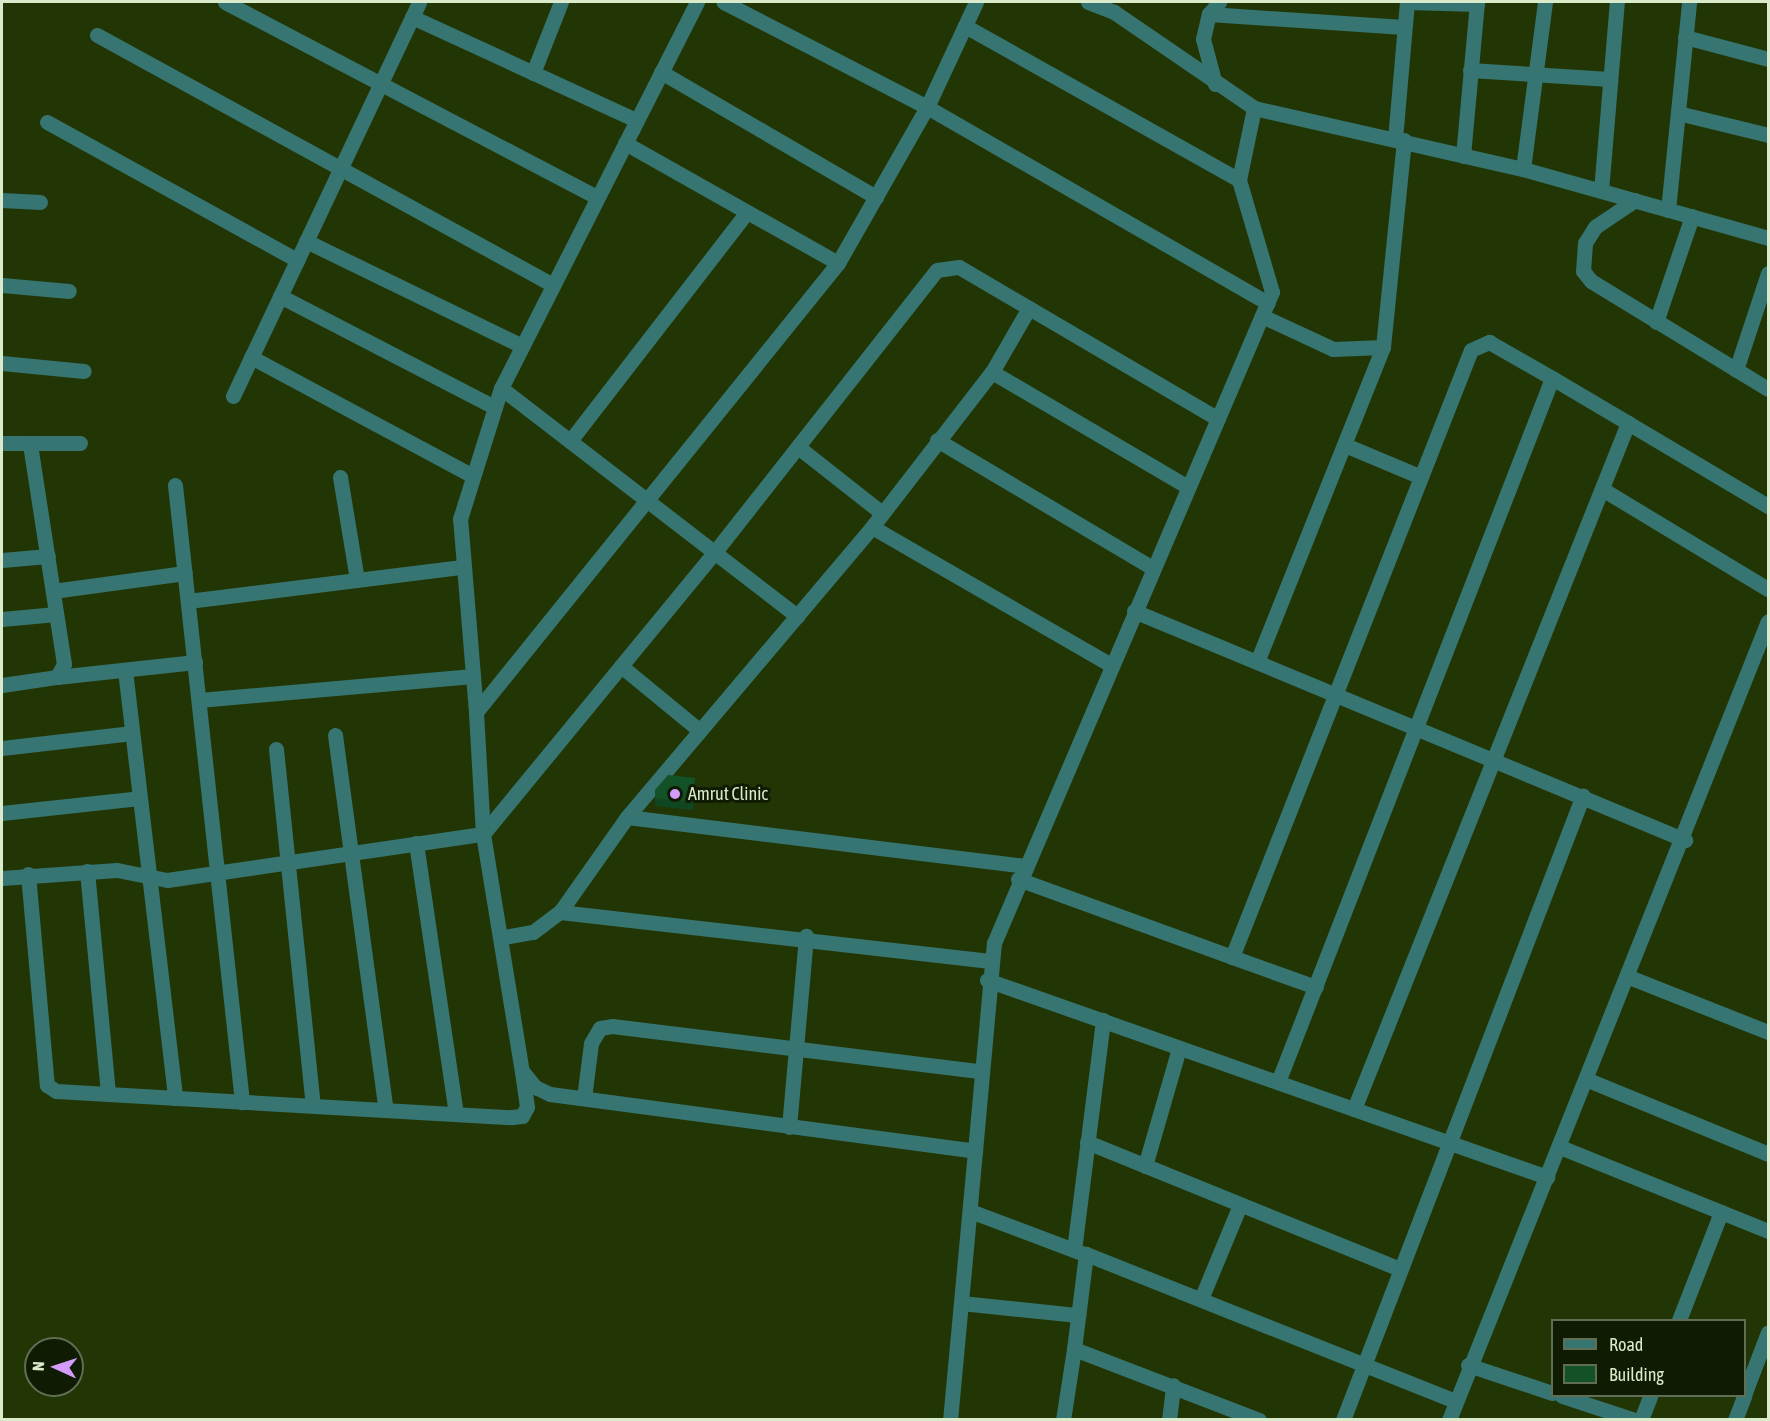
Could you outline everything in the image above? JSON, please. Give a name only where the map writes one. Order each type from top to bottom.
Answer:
[{"type":"street","points":[[225,2],[597,197]]},
{"type":"street","points":[[233,396],[418,2]]},
{"type":"street","points":[[533,73],[561,2]]},
{"type":"street","points":[[28,874],[47,1085],[56,1091],[522,1116],[527,1107],[504,937],[483,834],[476,712],[462,567],[460,519],[471,475],[501,388],[697,2]]},
{"type":"street","points":[[724,2],[927,107],[1333,349],[1383,347]]},
{"type":"street","points":[[476,712],[838,263],[927,107],[976,2]]},
{"type":"street","points":[[1088,2],[1114,12],[1215,84],[1254,108],[1399,139],[1523,169],[1768,238]]},
{"type":"street","points":[[1215,84],[1203,39],[1209,15],[1219,2]]},
{"type":"street","points":[[1257,662],[1383,347],[1407,2],[1477,3],[1463,156]]},
{"type":"street","points":[[1523,169],[1539,75],[1545,2]]},
{"type":"street","points":[[1601,191],[1617,2]]},
{"type":"street","points":[[1668,210],[1689,2]]},
{"type":"street","points":[[1209,15],[1404,27]]},
{"type":"street","points":[[412,17],[636,120]]},
{"type":"street","points":[[965,26],[1239,180]]},
{"type":"street","points":[[97,35],[553,285]]},
{"type":"street","points":[[1685,37],[1768,59]]},
{"type":"street","points":[[1470,70],[1610,79]]},
{"type":"street","points":[[661,72],[876,197]]},
{"type":"street","points":[[950,1419],[970,1211],[990,961],[1021,872],[1265,310],[1271,275],[1239,180],[1254,108]]},
{"type":"street","points":[[1678,113],[1768,135]]},
{"type":"street","points":[[46,122],[297,260]]},
{"type":"street","points":[[625,143],[838,263]]},
{"type":"street","points":[[2,200],[40,202]]},
{"type":"street","points":[[1635,200],[1595,227],[1584,243],[1583,271],[1656,322],[1768,389]]},
{"type":"street","points":[[570,441],[747,212]]},
{"type":"street","points":[[1656,322],[1692,216]]},
{"type":"street","points":[[306,241],[522,346]]},
{"type":"street","points":[[2,878],[28,874],[87,871],[132,871],[151,877],[218,874],[483,834],[714,553],[937,270],[959,267],[1218,419]]},
{"type":"street","points":[[1736,370],[1768,273]]},
{"type":"street","points":[[2,285],[69,291]]},
{"type":"street","points":[[280,296],[494,407]]},
{"type":"street","points":[[504,937],[533,932],[560,912],[627,817],[872,527],[937,440],[992,372],[1029,308]]},
{"type":"street","points":[[1232,957],[1421,477],[1478,343],[1489,342],[1768,506]]},
{"type":"street","points":[[251,357],[471,475]]},
{"type":"street","points":[[2,363],[84,371]]},
{"type":"street","points":[[992,372],[1188,488]]},
{"type":"street","points":[[1278,1083],[1552,378]]},
{"type":"street","points":[[501,388],[797,616]]},
{"type":"street","points":[[1354,1109],[1628,423]]},
{"type":"street","points":[[937,440],[1153,568]]},
{"type":"street","points":[[2,443],[80,443]]},
{"type":"street","points":[[30,444],[64,664],[57,677]]},
{"type":"street","points":[[1345,445],[1421,477]]},
{"type":"street","points":[[798,447],[882,513]]},
{"type":"street","points":[[340,477],[357,580]]},
{"type":"street","points":[[175,485],[242,1102]]},
{"type":"street","points":[[1602,489],[1768,589]]},
{"type":"street","points":[[872,527],[1111,665]]},
{"type":"street","points":[[2,560],[48,556]]},
{"type":"street","points":[[188,601],[462,567]]},
{"type":"street","points":[[53,591],[185,573]]},
{"type":"street","points":[[1134,611],[1583,795],[1685,840]]},
{"type":"street","points":[[2,620],[56,614]]},
{"type":"street","points":[[1449,1419],[1468,1365],[1588,1080],[1685,840],[1768,621]]},
{"type":"street","points":[[2,685],[195,662]]},
{"type":"street","points":[[621,666],[700,731]]},
{"type":"street","points":[[125,670],[151,877],[175,1098]]},
{"type":"street","points":[[199,700],[473,676]]},
{"type":"street","points":[[2,748],[132,733]]},
{"type":"street","points":[[335,735],[386,1110]]},
{"type":"street","points":[[276,749],[290,863],[313,1106]]},
{"type":"street","points":[[1343,1419],[1447,1142],[1583,795]]},
{"type":"street","points":[[2,813],[140,798]]},
{"type":"street","points":[[627,817],[1021,872],[1232,957],[1316,987]]},
{"type":"street","points":[[416,843],[456,1114]]},
{"type":"street","points":[[87,871],[108,1094]]},
{"type":"street","points":[[560,912],[806,936],[990,961]]},
{"type":"street","points":[[789,1127],[806,936]]},
{"type":"street","points":[[1629,977],[1768,1032]]},
{"type":"street","points":[[987,980],[1547,1178]]},
{"type":"street","points":[[1063,1419],[1078,1315],[1086,1142],[1103,1020]]},
{"type":"street","points":[[584,1098],[591,1042],[600,1028],[981,1071]]},
{"type":"street","points":[[1145,1166],[1179,1048]]},
{"type":"street","points":[[522,1071],[550,1094],[975,1151]]},
{"type":"street","points":[[1588,1080],[1768,1154]]},
{"type":"street","points":[[1086,1142],[1399,1269]]},
{"type":"street","points":[[1560,1147],[1768,1231]]},
{"type":"street","points":[[1201,1299],[1240,1205]]},
{"type":"street","points":[[970,1211],[1201,1299],[1456,1401]]},
{"type":"street","points":[[1679,1319],[1720,1212]]},
{"type":"street","points":[[961,1303],[1078,1315]]},
{"type":"street","points":[[1746,1390],[1768,1332]]},
{"type":"street","points":[[1074,1349],[1263,1418]]},
{"type":"street","points":[[1468,1365],[1551,1393]]},
{"type":"street","points":[[1169,1419],[1173,1385]]},
{"type":"street","points":[[1568,1397],[1635,1419]]},
{"type":"street","points":[[1641,1419],[1649,1397]]},
{"type":"street","points":[[1735,1419],[1743,1397]]},
{"type":"building","points":[[668,775],[695,778],[693,802],[655,798],[655,790]]},
{"type":"place","name":"Amrut Clinic","points":[[675,794]]}]
